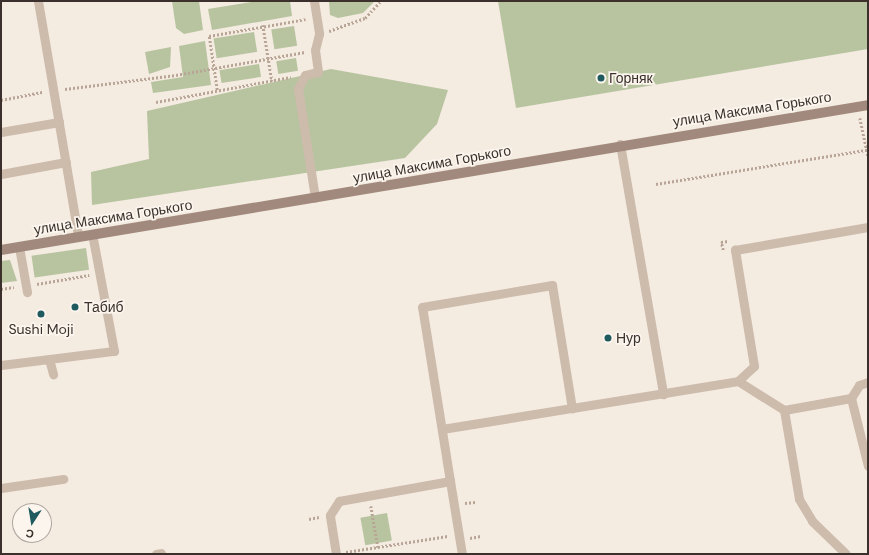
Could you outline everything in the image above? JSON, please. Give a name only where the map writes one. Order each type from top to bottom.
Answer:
[{"type":"main road","name":"улица Максима Горького","points":[[1,250],[78,236],[315,198],[620,144],[865,106]]},
{"type":"lane","points":[[38,1],[78,236]]},
{"type":"lane","points":[[314,1],[319,34],[315,50],[318,72],[305,74],[298,89],[315,198]]},
{"type":"lane","points":[[1,132],[59,122]]},
{"type":"lane","points":[[620,144],[663,394]]},
{"type":"lane","points":[[1,174],[66,162]]},
{"type":"lane","points":[[442,430],[738,381],[754,366],[735,250],[868,227]]},
{"type":"lane","points":[[1,364],[114,351],[92,234]]},
{"type":"lane","points":[[19,247],[27,289]]},
{"type":"lane","points":[[462,554],[422,306],[552,286],[572,408]]},
{"type":"lane","points":[[49,359],[53,374]]},
{"type":"lane","points":[[738,381],[784,410],[851,398]]},
{"type":"lane","points":[[868,382],[859,385],[851,398],[868,466]]},
{"type":"lane","points":[[784,410],[799,499],[812,522],[846,554]]},
{"type":"lane","points":[[1,488],[63,479]]},
{"type":"lane","points":[[336,554],[332,509],[345,498],[450,481]]},
{"type":"path","points":[[319,34],[365,18],[381,1]]},
{"type":"path","points":[[217,90],[209,36],[263,25],[316,17]]},
{"type":"path","points":[[263,25],[272,80]]},
{"type":"path","points":[[1,100],[54,90],[176,75],[214,66],[315,50]]},
{"type":"path","points":[[156,102],[305,74]]},
{"type":"path","points":[[865,106],[868,157]]},
{"type":"path","points":[[656,184],[867,150]]},
{"type":"path","points":[[724,257],[721,242],[737,239]]},
{"type":"path","points":[[1,289],[27,289],[100,273]]},
{"type":"path","points":[[369,494],[378,547]]},
{"type":"path","points":[[336,554],[459,534]]},
{"type":"green space","points":[[172,1],[199,1],[203,30],[184,34],[176,28]]},
{"type":"green space","points":[[257,1],[290,1],[292,16],[212,30],[208,9]]},
{"type":"green space","points":[[329,1],[375,1],[363,13],[338,18],[330,15]]},
{"type":"green space","name":"Горняк","points":[[498,1],[868,1],[868,49],[516,108]]},
{"type":"green space","points":[[294,26],[297,46],[274,49],[271,30]]},
{"type":"green space","points":[[254,32],[257,52],[217,58],[214,38]]},
{"type":"green space","points":[[205,41],[211,85],[153,93],[151,82],[183,77],[179,46]]},
{"type":"green space","points":[[171,47],[170,67],[149,74],[145,52]]},
{"type":"green space","points":[[296,58],[298,71],[278,74],[276,61]]},
{"type":"green space","points":[[259,64],[261,77],[222,83],[219,70]]},
{"type":"green space","points":[[331,69],[448,90],[437,124],[405,158],[92,205],[91,172],[149,159],[147,111]]},
{"type":"green space","points":[[86,248],[89,270],[35,277],[32,256]]},
{"type":"green space","points":[[10,260],[17,281],[1,283],[1,261]]},
{"type":"green space","points":[[387,513],[392,541],[365,545],[360,518]]},
{"type":"place","name":"Горняк","points":[[601,78]]},
{"type":"place","name":"Табиб","points":[[75,307]]},
{"type":"place","name":"Sushi Moji","points":[[41,314]]},
{"type":"place","name":"Нур","points":[[608,338]]}]
